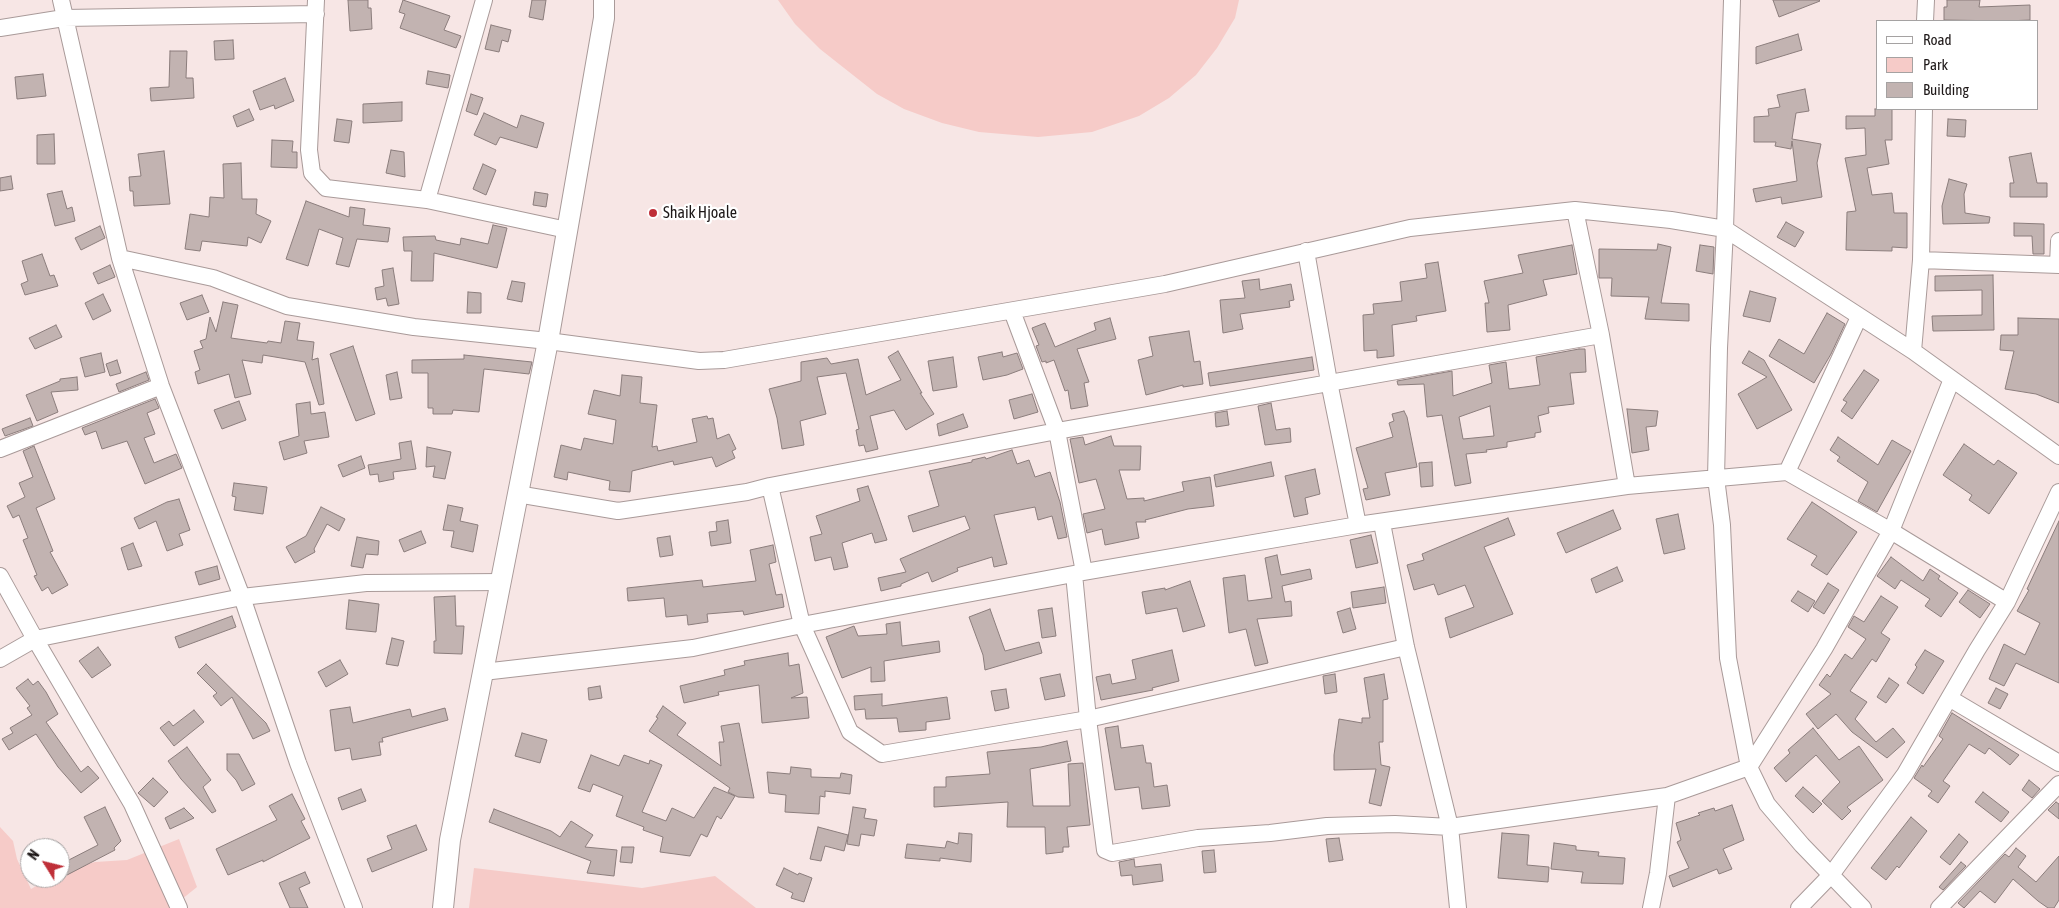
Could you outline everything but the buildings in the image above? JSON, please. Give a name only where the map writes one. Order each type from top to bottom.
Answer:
[{"type":"street","points":[[60,0],[120,258],[161,386],[242,597],[298,763],[354,908]]},
{"type":"street","points":[[427,200],[484,0]]},
{"type":"street","points":[[443,908],[450,840],[548,341],[604,18],[604,0]]},
{"type":"street","points":[[1732,0],[1716,478],[1722,524],[1728,658],[1749,767],[1767,804],[1802,845],[1863,908]]},
{"type":"street","points":[[1926,0],[1926,20]]},
{"type":"street","points":[[0,28],[64,18],[316,7],[309,150],[312,173],[326,188],[427,200],[567,230]]},
{"type":"street","points":[[1913,351],[1921,260],[1924,110]]},
{"type":"street","points":[[120,258],[213,278],[287,306],[414,327],[548,341],[700,361],[724,360],[1165,284],[1410,228],[1575,210],[1671,220],[1725,229],[1913,351],[2059,456]]},
{"type":"street","points":[[1575,210],[1601,335],[1627,486]]},
{"type":"street","points":[[1921,260],[2058,265],[2059,241]]},
{"type":"street","points":[[1306,251],[1329,382],[1358,525]]},
{"type":"street","points":[[1012,311],[1057,431],[1079,573],[1088,719],[1105,850],[1112,852],[1198,838],[1270,833],[1327,826],[1394,824],[1450,827],[1667,796],[1749,767],[1824,649],[1891,531],[1952,379]]},
{"type":"street","points":[[1787,472],[1859,317]]},
{"type":"street","points":[[517,494],[618,511],[747,492],[1057,431],[1601,335]]},
{"type":"street","points":[[0,449],[161,386]]},
{"type":"street","points":[[483,672],[693,648],[802,624],[1079,573],[1358,525],[1627,486],[1787,472],[1891,531],[2006,602]]},
{"type":"street","points":[[770,486],[802,624],[850,732],[882,754],[1088,719],[1406,647]]},
{"type":"street","points":[[1799,908],[1831,875],[1905,774],[2006,602],[2059,492]]},
{"type":"street","points":[[1382,523],[1406,647],[1450,827],[1458,908]]},
{"type":"street","points":[[0,576],[132,804],[179,908]]},
{"type":"street","points":[[0,659],[35,639],[242,597],[366,583],[502,582]]},
{"type":"street","points":[[1949,698],[2059,763]]},
{"type":"street","points":[[1938,908],[2059,784]]},
{"type":"street","points":[[1651,908],[1658,872],[1667,796]]},
{"type":"green space","points":[[778,0],[1239,0],[1235,18],[1217,48],[1196,75],[1169,98],[1139,116],[1092,132],[1038,137],[979,132],[942,123],[904,109],[877,94],[820,49],[795,24]]},
{"type":"green space","points":[[0,827],[13,841],[20,865],[20,888],[70,888],[70,869],[95,862],[127,860],[179,839],[197,887],[171,908],[0,908]]},
{"type":"green space","points":[[474,868],[642,888],[715,876],[756,908],[469,908]]},
{"type":"place","name":"Shaik Hjoale","points":[[653,213]]}]
